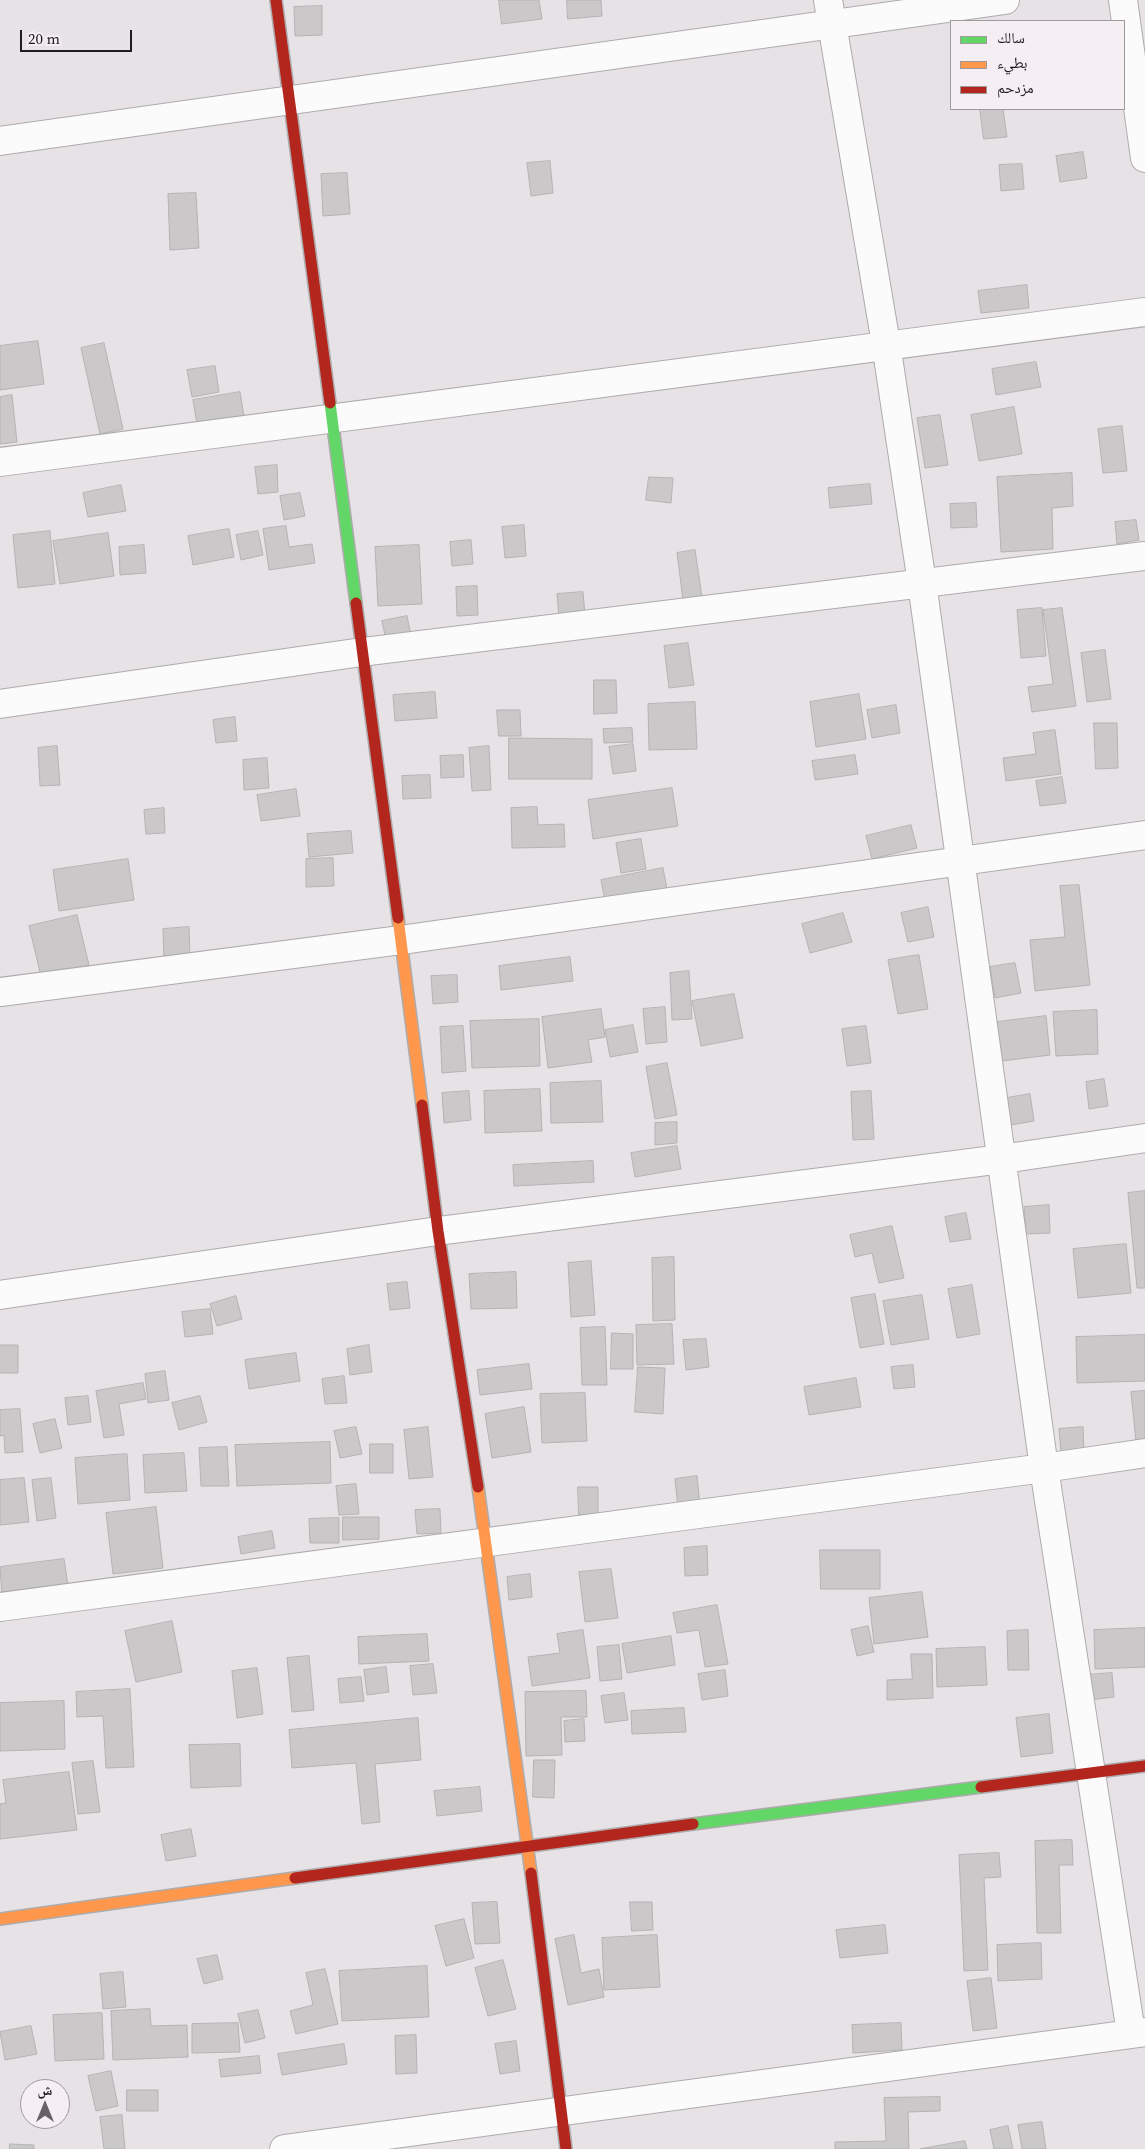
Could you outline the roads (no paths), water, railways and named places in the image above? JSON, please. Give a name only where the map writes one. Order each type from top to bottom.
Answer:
[{"type":"street","points":[[276,0],[438,1231],[486,1542],[528,1845],[566,2149]]},
{"type":"street","points":[[0,142],[290,101],[830,12],[1005,0]]},
{"type":"street","points":[[1123,0],[1145,158]]},
{"type":"street","points":[[284,2149],[1138,2032],[1091,1774],[1044,1468],[922,583],[886,344],[830,12]]},
{"type":"street","points":[[0,462],[886,344],[1145,312]]},
{"type":"street","points":[[0,704],[362,652],[1145,556]]},
{"type":"street","points":[[0,992],[401,940],[1145,835]]},
{"type":"street","points":[[0,1295],[438,1231],[1002,1159],[1145,1138]]},
{"type":"street","points":[[0,1607],[1044,1468],[1145,1452]]},
{"type":"street","points":[[0,1919],[528,1845],[1145,1766]]}]
